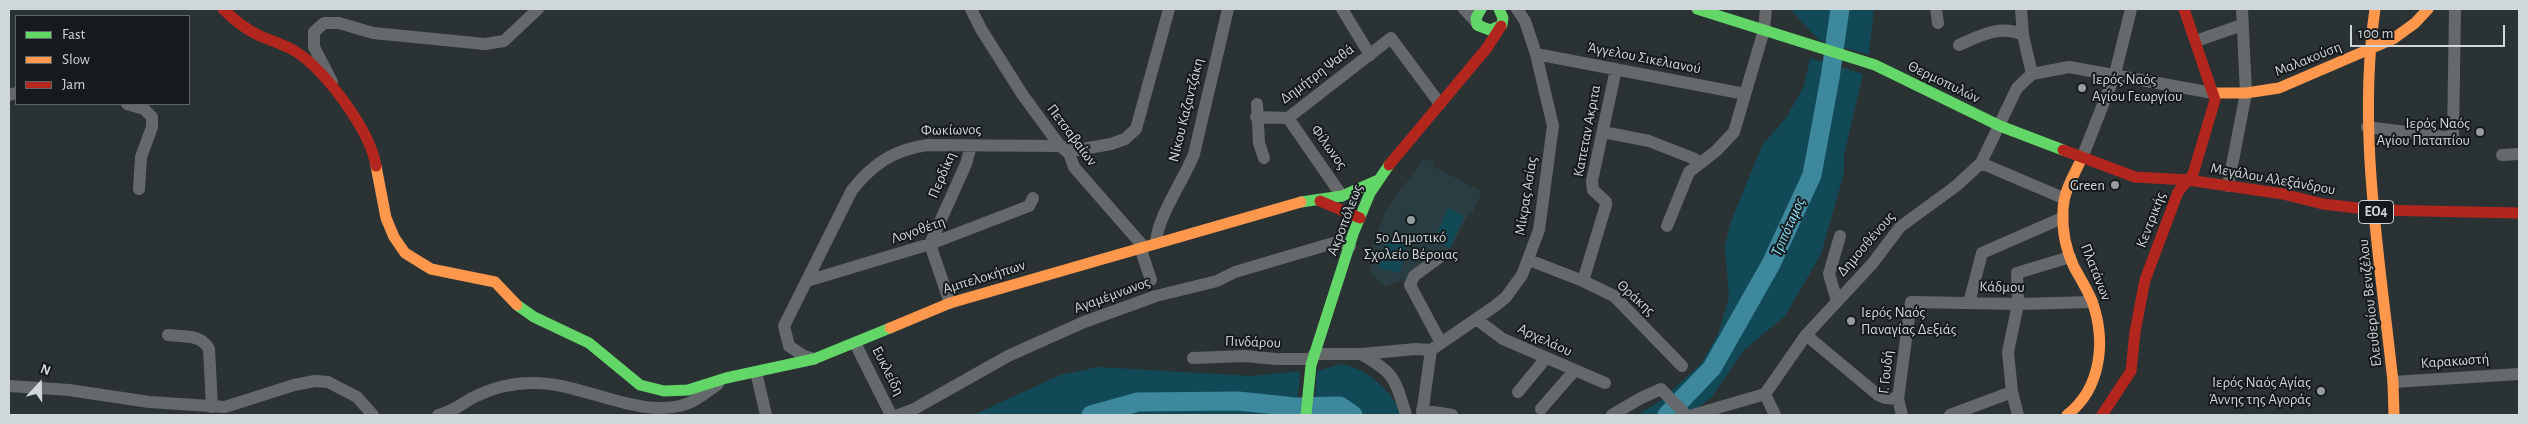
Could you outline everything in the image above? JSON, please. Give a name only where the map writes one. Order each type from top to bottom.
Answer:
[{"type":"street","points":[[223,9],[232,18],[258,35],[295,51],[312,65],[338,97]]},
{"type":"street","points":[[338,97],[329,73],[314,47],[314,32],[324,23],[338,23],[373,33],[485,44],[504,41],[538,9]]},
{"type":"street","name":"Πετσαβαίων","points":[[971,9],[980,29],[1022,94],[1060,146],[1069,153],[1074,167],[1147,245]]},
{"type":"street","name":"Φωκίωνος","points":[[814,359],[804,356],[789,346],[784,326],[852,190],[868,171],[908,148],[927,145],[1060,146],[1077,150],[1111,144],[1125,139],[1136,129],[1169,9]]},
{"type":"street","name":"Νίκου Καζαντζάκη","points":[[1147,245],[1187,174],[1194,154],[1228,9]]},
{"type":"street","points":[[1342,9],[1370,55]]},
{"type":"street","points":[[1464,9],[1478,25],[1490,31],[1502,24],[1502,14],[1499,9]]},
{"type":"street","points":[[1478,57],[1480,40],[1477,15],[1481,9]]},
{"type":"street","name":"Ακροπόλεως","points":[[1306,415],[1312,359],[1362,212],[1376,181],[1489,45],[1502,24],[1516,9]]},
{"type":"street","name":"Μίκρας Ασίας","points":[[1436,346],[1506,296],[1517,282],[1529,260],[1539,230],[1552,132],[1551,116],[1536,54],[1525,21],[1516,9]]},
{"type":"street","points":[[1667,226],[1689,172],[1734,132],[1764,30],[1766,9]]},
{"type":"street","points":[[1936,9],[1938,23]]},
{"type":"street","points":[[2021,9],[2023,35],[2032,74],[2069,67],[2213,93]]},
{"type":"street","points":[[1981,163],[2063,198],[2082,158],[2115,74],[2131,9]]},
{"type":"street","name":"Κεντρικής","points":[[2102,415],[2122,381],[2131,371],[2135,332],[2145,280],[2168,214],[2178,192],[2193,174],[2215,100],[2184,9]]},
{"type":"street","points":[[2228,186],[2246,92],[2242,9]]},
{"type":"street","name":"Ελευθερίου Βενιζέλου","points":[[2375,9],[2369,50],[2367,127],[2393,382],[2394,415]]},
{"type":"street","name":"Μαλακούση","points":[[2213,93],[2246,92],[2278,88],[2369,50],[2404,31],[2428,9]]},
{"type":"street","points":[[2367,127],[2453,138],[2454,9]]},
{"type":"street","points":[[1703,10],[1764,30]]},
{"type":"street","points":[[2196,42],[2242,25]]},
{"type":"street","name":"Θερμοπυλών","points":[[1764,30],[1875,65],[2000,126]]},
{"type":"street","points":[[1959,44],[1988,32],[2003,30],[2023,35]]},
{"type":"street","name":"Δημήτρη Ψαθά","points":[[1264,158],[1259,143],[1256,111],[1288,118],[1391,38],[1440,104]]},
{"type":"street","name":"Άγγελου Σικελιανού","points":[[1536,54],[1745,94]]},
{"type":"street","name":"Καπεταν Ακριτα","points":[[1583,280],[1606,204],[1592,186],[1616,69]]},
{"type":"street","name":"Δημοσθένους","points":[[1765,394],[1806,335],[1872,264],[1900,227],[1956,186],[1981,163],[2017,88],[2032,74]]},
{"type":"street","name":"Αμπελοκήπων","points":[[338,97],[360,127],[374,154],[386,218],[394,237],[405,253],[431,269],[495,282],[518,306],[534,317],[588,343],[611,359],[640,385],[664,391],[688,390],[726,378],[814,359],[950,303],[1309,200],[1342,196],[1376,181]]},
{"type":"street","points":[[130,105],[144,109],[152,117],[152,127],[141,157],[138,189]]},
{"type":"street","name":"Φίλωνος","points":[[1288,118],[1342,196]]},
{"type":"street","name":"Μεγάλου Αλεξάνδρου","points":[[2000,126],[2135,177],[2188,180],[2283,194],[2323,204],[2375,210],[2519,213]]},
{"type":"street","points":[[1603,132],[1649,141],[1695,160],[1699,164]]},
{"type":"street","name":"Περδίκη","points":[[930,244],[966,164],[971,146]]},
{"type":"street","points":[[2502,155],[2519,154]]},
{"type":"street","points":[[1342,196],[1362,212]]},
{"type":"street","name":"Λογοθέτη","points":[[807,281],[930,244],[1030,206],[1033,198]]},
{"type":"street","name":"Πλατάνων","points":[[2063,198],[2062,218],[2070,257],[2092,302],[2098,340],[2099,366],[2084,403],[2067,415]]},
{"type":"street","points":[[1309,200],[1335,206],[1347,212],[1362,212]]},
{"type":"street","points":[[1347,212],[1352,220],[1352,240]]},
{"type":"street","points":[[1970,303],[1982,253],[2062,218]]},
{"type":"street","points":[[1837,301],[1829,274],[1840,236]]},
{"type":"street","name":"Αγαμέμνωνος","points":[[898,415],[910,412],[1035,343],[1084,322],[1156,296],[1217,281],[1235,272],[1330,244],[1352,240]]},
{"type":"street","points":[[930,244],[950,303]]},
{"type":"street","points":[[1147,245],[1151,280]]},
{"type":"street","points":[[1440,257],[1414,276],[1410,285],[1436,346],[1422,413],[1452,415]]},
{"type":"street","points":[[2018,415],[2012,392],[2008,352],[2018,304],[2017,273],[2070,257]]},
{"type":"street","name":"Θράκης","points":[[1529,260],[1583,280],[1614,296],[1682,366]]},
{"type":"street","name":"Κάδμου","points":[[1911,302],[2018,304],[2092,302]]},
{"type":"street","name":"Γ. Γουδή","points":[[1902,415],[1898,398],[1911,302]]},
{"type":"street","name":"Αρχελάου","points":[[1476,319],[1503,338],[1604,383]]},
{"type":"street","points":[[168,335],[200,338],[206,343],[209,349],[212,407]]},
{"type":"street","points":[[1806,335],[1878,395],[1898,398]]},
{"type":"street","name":"Ευκλείδη","points":[[855,342],[891,415]]},
{"type":"street","points":[[1312,359],[1436,346]]},
{"type":"street","points":[[1361,354],[1389,372],[1406,415]]},
{"type":"street","name":"Πινδάρου","points":[[1193,358],[1245,356],[1276,359],[1312,359]]},
{"type":"street","points":[[1518,392],[1546,358]]},
{"type":"street","points":[[1541,409],[1574,371]]},
{"type":"street","points":[[756,372],[766,415]]},
{"type":"street","name":"Καρακωστή","points":[[2393,382],[2519,374]]},
{"type":"street","points":[[438,415],[451,412],[492,389],[531,383],[572,388],[644,407],[674,406],[698,398],[726,378]]},
{"type":"street","points":[[9,386],[225,408],[294,385],[328,382],[357,397],[373,415]]},
{"type":"street","points":[[1612,415],[1661,389],[1686,415]]},
{"type":"street","points":[[1950,415],[2012,392]]},
{"type":"street","points":[[1693,415],[1765,394],[1775,415]]},
{"type":"shaded area","points":[[1790,9],[1874,9],[1869,55],[1819,40]]},
{"type":"shaded area","points":[[1810,58],[1863,74],[1844,155],[1844,173],[1821,254],[1785,316],[1744,350],[1711,398],[1687,415],[1637,415],[1659,402],[1701,364],[1718,334],[1729,297],[1725,246],[1731,221],[1763,144],[1786,118],[1804,86]]},
{"type":"shaded area","points":[[1424,158],[1435,163],[1433,166],[1482,192],[1472,214],[1469,213],[1451,248],[1434,257],[1404,280],[1384,287],[1370,273],[1372,247],[1385,212]]},
{"type":"shaded area","points":[[1448,208],[1464,216],[1450,248],[1434,241]]},
{"type":"shaded area","points":[[1386,238],[1407,243],[1400,273],[1379,268]]},
{"type":"shaded area","points":[[1341,364],[1360,371],[1378,382],[1392,397],[1402,415],[1314,415],[1317,371]]},
{"type":"shaded area","points":[[1098,367],[1252,376],[1300,371],[1296,415],[973,415],[1060,375]]},
{"type":"waterway","name":"Τριπόταμος","points":[[1667,415],[1712,368],[1771,264],[1812,175],[1830,78],[1840,9]]},
{"type":"waterway","name":"Τριπόταμος","points":[[1091,415],[1138,402],[1238,401],[1295,407],[1340,406],[1353,415]]},
{"type":"traffic: fast","points":[[1481,9],[1476,18],[1477,25],[1490,30],[1502,25],[1503,18],[1499,9]]},
{"type":"traffic: fast","points":[[1697,9],[1875,65],[2000,126],[2063,150]]},
{"type":"traffic: fast","points":[[1306,415],[1311,365],[1353,234],[1370,193],[1389,165]]},
{"type":"traffic: fast","points":[[1301,202],[1342,196],[1376,181]]},
{"type":"traffic: fast","points":[[517,305],[534,317],[589,343],[640,385],[664,391],[688,390],[726,378],[814,359],[890,328]]},
{"type":"traffic: slow","points":[[2375,9],[2370,55],[2369,149],[2372,195],[2393,382],[2394,415]]},
{"type":"traffic: slow","points":[[2213,93],[2246,93],[2279,88],[2393,39],[2415,23],[2428,9]]},
{"type":"traffic: slow","points":[[2067,415],[2079,404],[2088,391],[2098,362],[2099,347],[2099,331],[2092,301],[2071,260],[2063,225],[2063,204],[2082,158]]},
{"type":"traffic: slow","points":[[376,166],[386,218],[394,237],[405,253],[431,269],[495,282],[517,305]]},
{"type":"traffic: slow","points":[[890,328],[950,303],[1301,202]]},
{"type":"traffic: jam","points":[[223,9],[250,31],[295,51],[320,72],[345,102],[356,119],[372,152],[376,166]]},
{"type":"traffic: jam","points":[[2102,415],[2131,371],[2135,332],[2145,280],[2178,192],[2193,174],[2215,100],[2184,9]]},
{"type":"traffic: jam","points":[[1389,165],[1487,48],[1501,26]]},
{"type":"traffic: jam","points":[[2063,150],[2135,177],[2188,180],[2283,194],[2323,204],[2375,210],[2519,213]]},
{"type":"traffic: jam","points":[[1320,201],[1360,218]]},
{"type":"place","name":"Ιερός Ναός Αγίου Γεωργίου","points":[[2082,88]]},
{"type":"place","name":"Ιερός Ναός Αγίου Παταπίου","points":[[2480,132]]},
{"type":"place","name":"Green","points":[[2115,185]]},
{"type":"place","name":"5ο Δημοτικό Σχολείο Βέροιας","points":[[1411,220]]},
{"type":"place","name":"Ιερός Ναός Παναγίας Δεξιάς","points":[[1851,321]]},
{"type":"place","name":"Ιερός Ναός Αγίας Άννης της Αγοράς","points":[[2321,391]]}]
